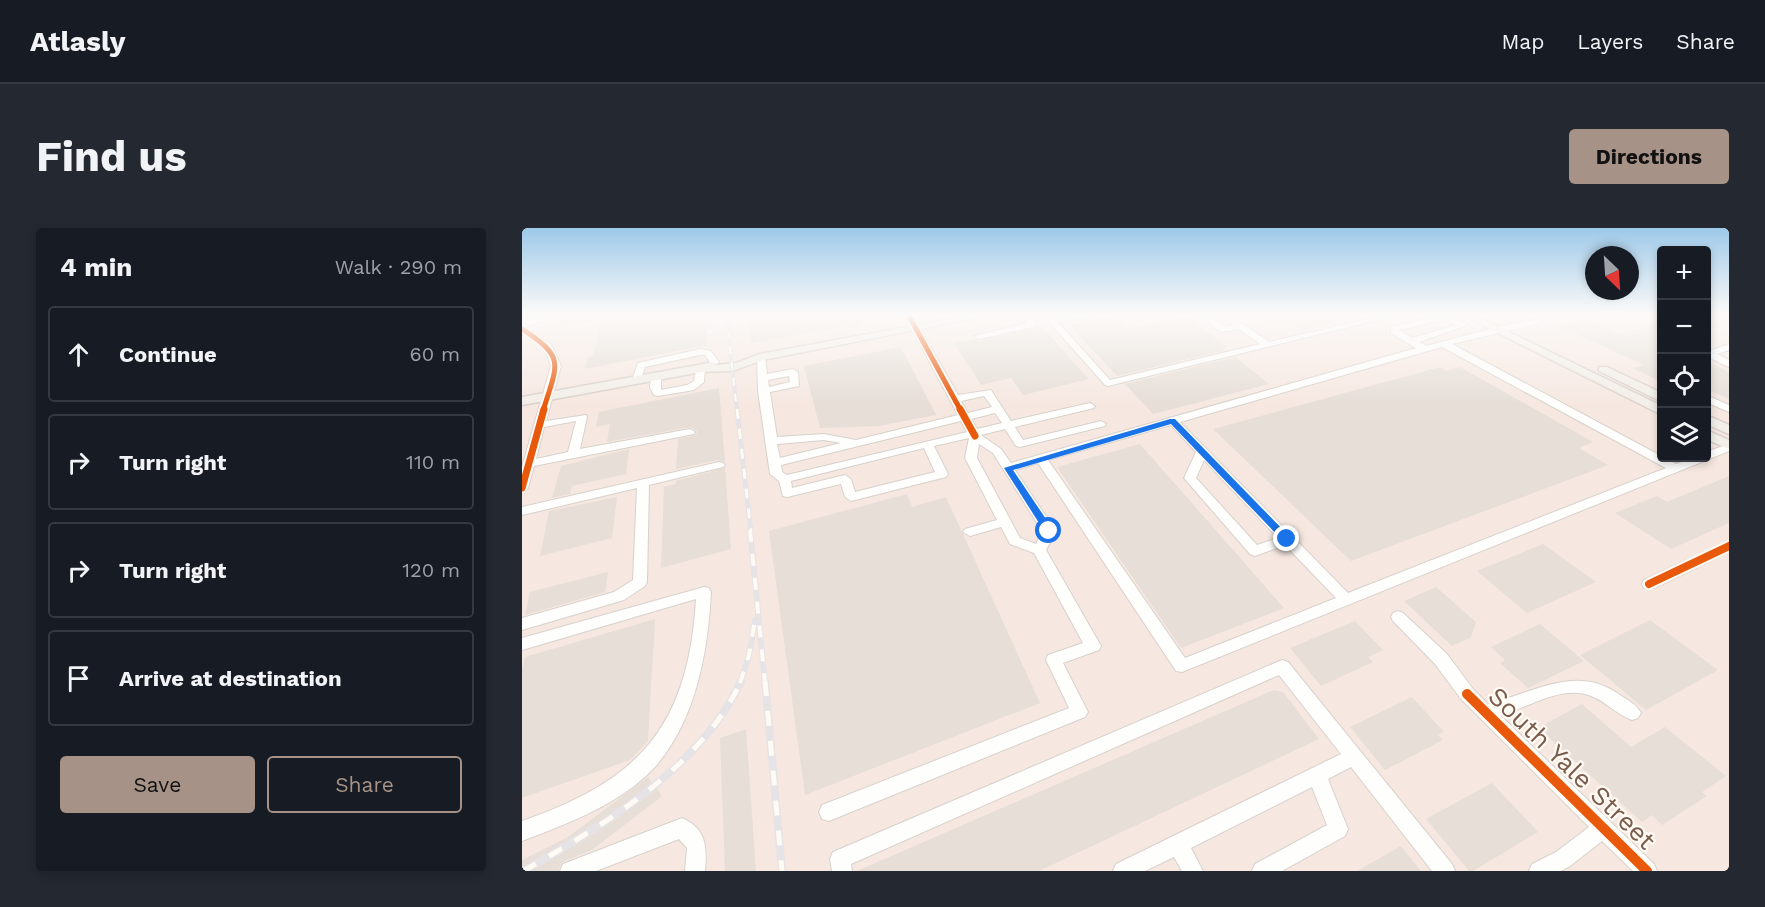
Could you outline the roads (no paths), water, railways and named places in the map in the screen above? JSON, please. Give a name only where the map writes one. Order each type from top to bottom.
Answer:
[{"type":"main road","points":[[700,368],[716,370],[747,364],[760,357],[830,344]]},
{"type":"main road","points":[[1541,344],[1657,408]]},
{"type":"main road","points":[[1547,344],[1657,396]]},
{"type":"main road","points":[[522,401],[700,368],[714,362],[748,355],[760,357]]},
{"type":"main road","points":[[1711,421],[1729,430]]},
{"type":"main road","points":[[1711,436],[1729,446]]},
{"type":"street","points":[[523,482],[555,374],[555,359],[546,344]]},
{"type":"street","points":[[926,344],[975,435],[997,451],[1049,531],[1039,550]]},
{"type":"street","points":[[1073,344],[1108,383],[1271,344]]},
{"type":"street","points":[[1418,344],[1425,349]]},
{"type":"street","points":[[1008,468],[1444,344],[1675,468]]},
{"type":"street","points":[[1729,347],[1709,354],[1729,364]]},
{"type":"street","points":[[637,380],[641,365],[651,361],[700,352],[708,353],[714,362]]},
{"type":"street","points":[[760,357],[776,474],[785,479],[1090,406]]},
{"type":"street","points":[[656,376],[655,388],[658,393],[673,392],[696,385],[700,379],[700,368]]},
{"type":"street","points":[[955,399],[987,392],[1020,444],[1101,424]]},
{"type":"street","points":[[1711,400],[1729,408]]},
{"type":"street","points":[[774,463],[998,409]]},
{"type":"street","points":[[540,425],[582,417],[573,454]]},
{"type":"street","points":[[1173,421],[1346,600]]},
{"type":"street","points":[[529,464],[690,432]]},
{"type":"street","points":[[829,812],[1079,712],[1054,660],[1093,646],[1039,550],[1015,541],[971,458],[975,435]]},
{"type":"street","points":[[771,441],[824,437],[857,443]]},
{"type":"street","points":[[785,479],[787,493],[845,479],[851,497],[942,474],[928,444]]},
{"type":"street","points":[[1711,454],[1729,446]]},
{"type":"street","points":[[1202,451],[1190,478],[1255,551],[1287,539]]},
{"type":"street","points":[[1041,459],[1182,666],[1691,462]]},
{"type":"street","points":[[522,511],[719,465]]},
{"type":"street","points":[[522,624],[619,596],[640,582],[643,483]]},
{"type":"street","points":[[970,532],[1005,522]]},
{"type":"street","points":[[1649,584],[1729,546]]},
{"type":"street","points":[[522,644],[704,592],[704,621],[689,685],[665,739],[630,777],[564,816],[522,831]]},
{"type":"street","name":"South Yale Street","points":[[1398,617],[1441,659],[1467,694],[1647,871]]},
{"type":"street","points":[[842,871],[840,859],[1282,667],[1445,871]]},
{"type":"street","points":[[1485,712],[1514,706],[1562,686],[1576,685],[1599,689],[1632,713]]},
{"type":"street","points":[[1123,871],[1354,757]]},
{"type":"street","points":[[1262,871],[1338,829],[1317,776]]},
{"type":"street","points":[[570,871],[682,828],[697,845],[695,871]]},
{"type":"street","points":[[1539,871],[1563,859],[1603,828]]},
{"type":"street","points":[[1178,844],[1193,871]]},
{"type":"railway","points":[[729,344],[737,411]]},
{"type":"railway","points":[[737,409],[751,532]]},
{"type":"railway","points":[[750,530],[765,683]]},
{"type":"railway","points":[[740,683],[749,655],[755,620]]},
{"type":"railway","points":[[765,681],[782,871]]},
{"type":"railway","points":[[523,871],[616,814],[676,767],[702,740],[724,712],[740,683]]}]
